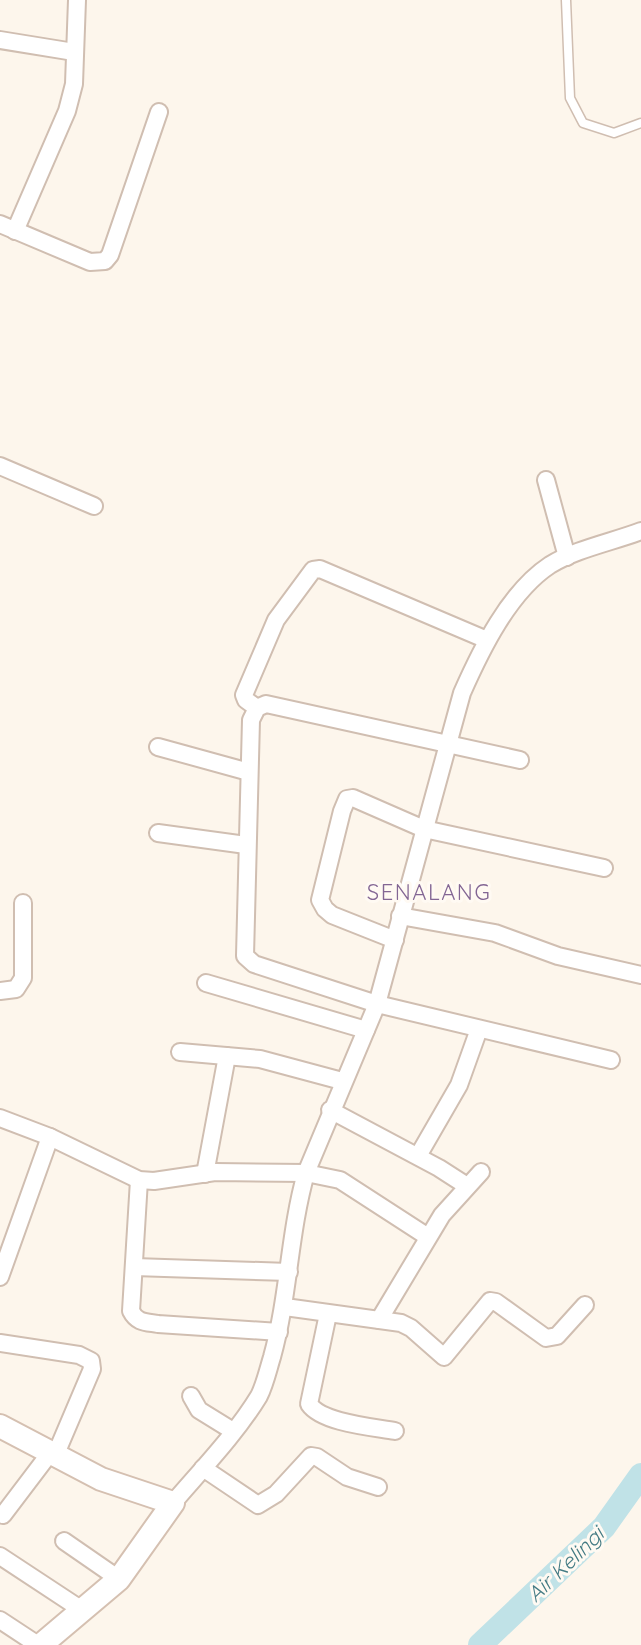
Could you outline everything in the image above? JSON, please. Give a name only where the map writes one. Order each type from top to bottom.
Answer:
[{"type":"street","points":[[77,0],[74,84],[68,111],[8,228],[90,262],[105,261],[110,255],[159,112]]},
{"type":"street","points":[[0,40],[74,52]]},
{"type":"street","points":[[0,466],[94,506]]},
{"type":"street","points":[[546,480],[567,557]]},
{"type":"street","points":[[0,1620],[39,1645],[119,1579],[173,1503],[233,1431],[259,1395],[285,1307],[306,1173],[342,1081],[376,1004],[462,693],[487,640],[513,602],[535,578],[550,566],[567,557],[641,531]]},
{"type":"street","points":[[257,708],[246,700],[244,694],[276,621],[313,570],[320,569],[487,640]]},
{"type":"street","points":[[520,760],[448,746],[266,704],[257,708],[250,720],[244,951],[248,961],[376,1004],[611,1060]]},
{"type":"street","points":[[158,747],[249,772]]},
{"type":"street","points":[[395,940],[332,915],[320,900],[345,801],[353,798],[424,829],[604,868]]},
{"type":"street","points":[[158,833],[246,845]]},
{"type":"street","points":[[0,991],[16,989],[23,978],[23,903]]},
{"type":"street","points":[[400,916],[495,933],[558,956],[641,975]]},
{"type":"street","points":[[206,983],[366,1030]]},
{"type":"street","points":[[417,1156],[459,1084],[479,1029]]},
{"type":"street","points":[[180,1052],[267,1060],[342,1081]]},
{"type":"street","points":[[205,1174],[227,1056]]},
{"type":"street","points":[[330,1110],[417,1156],[467,1186]]},
{"type":"street","points":[[0,1118],[50,1137],[139,1180],[154,1181],[205,1174],[306,1173],[340,1180],[428,1237]]},
{"type":"street","points":[[0,1277],[50,1137]]},
{"type":"street","points":[[380,1320],[428,1237],[467,1186],[481,1172]]},
{"type":"street","points":[[139,1180],[131,1311],[139,1321],[279,1332]]},
{"type":"street","points":[[134,1268],[289,1272]]},
{"type":"street","points":[[285,1307],[401,1323],[411,1328],[444,1357],[489,1301],[496,1302],[546,1338],[557,1336],[585,1305]]},
{"type":"street","points":[[328,1314],[309,1404],[314,1412],[326,1417],[395,1431]]},
{"type":"street","points":[[0,1343],[79,1355],[91,1360],[92,1369],[53,1455],[3,1515]]},
{"type":"street","points":[[191,1396],[200,1410],[233,1431]]},
{"type":"street","points":[[0,1426],[101,1479],[173,1503]]},
{"type":"street","points":[[203,1468],[258,1505],[276,1494],[311,1456],[317,1457],[346,1477],[378,1487]]},
{"type":"street","points":[[64,1541],[119,1579]]},
{"type":"street","points":[[0,1556],[82,1610]]},
{"type":"lane","points":[[566,0],[570,98],[583,123],[614,133],[641,123]]},
{"type":"waterway","name":"Air Kelingi","points":[[480,1645],[604,1527],[641,1475]]},
{"type":"district","name":"SENALANG","points":[[429,892]]}]
